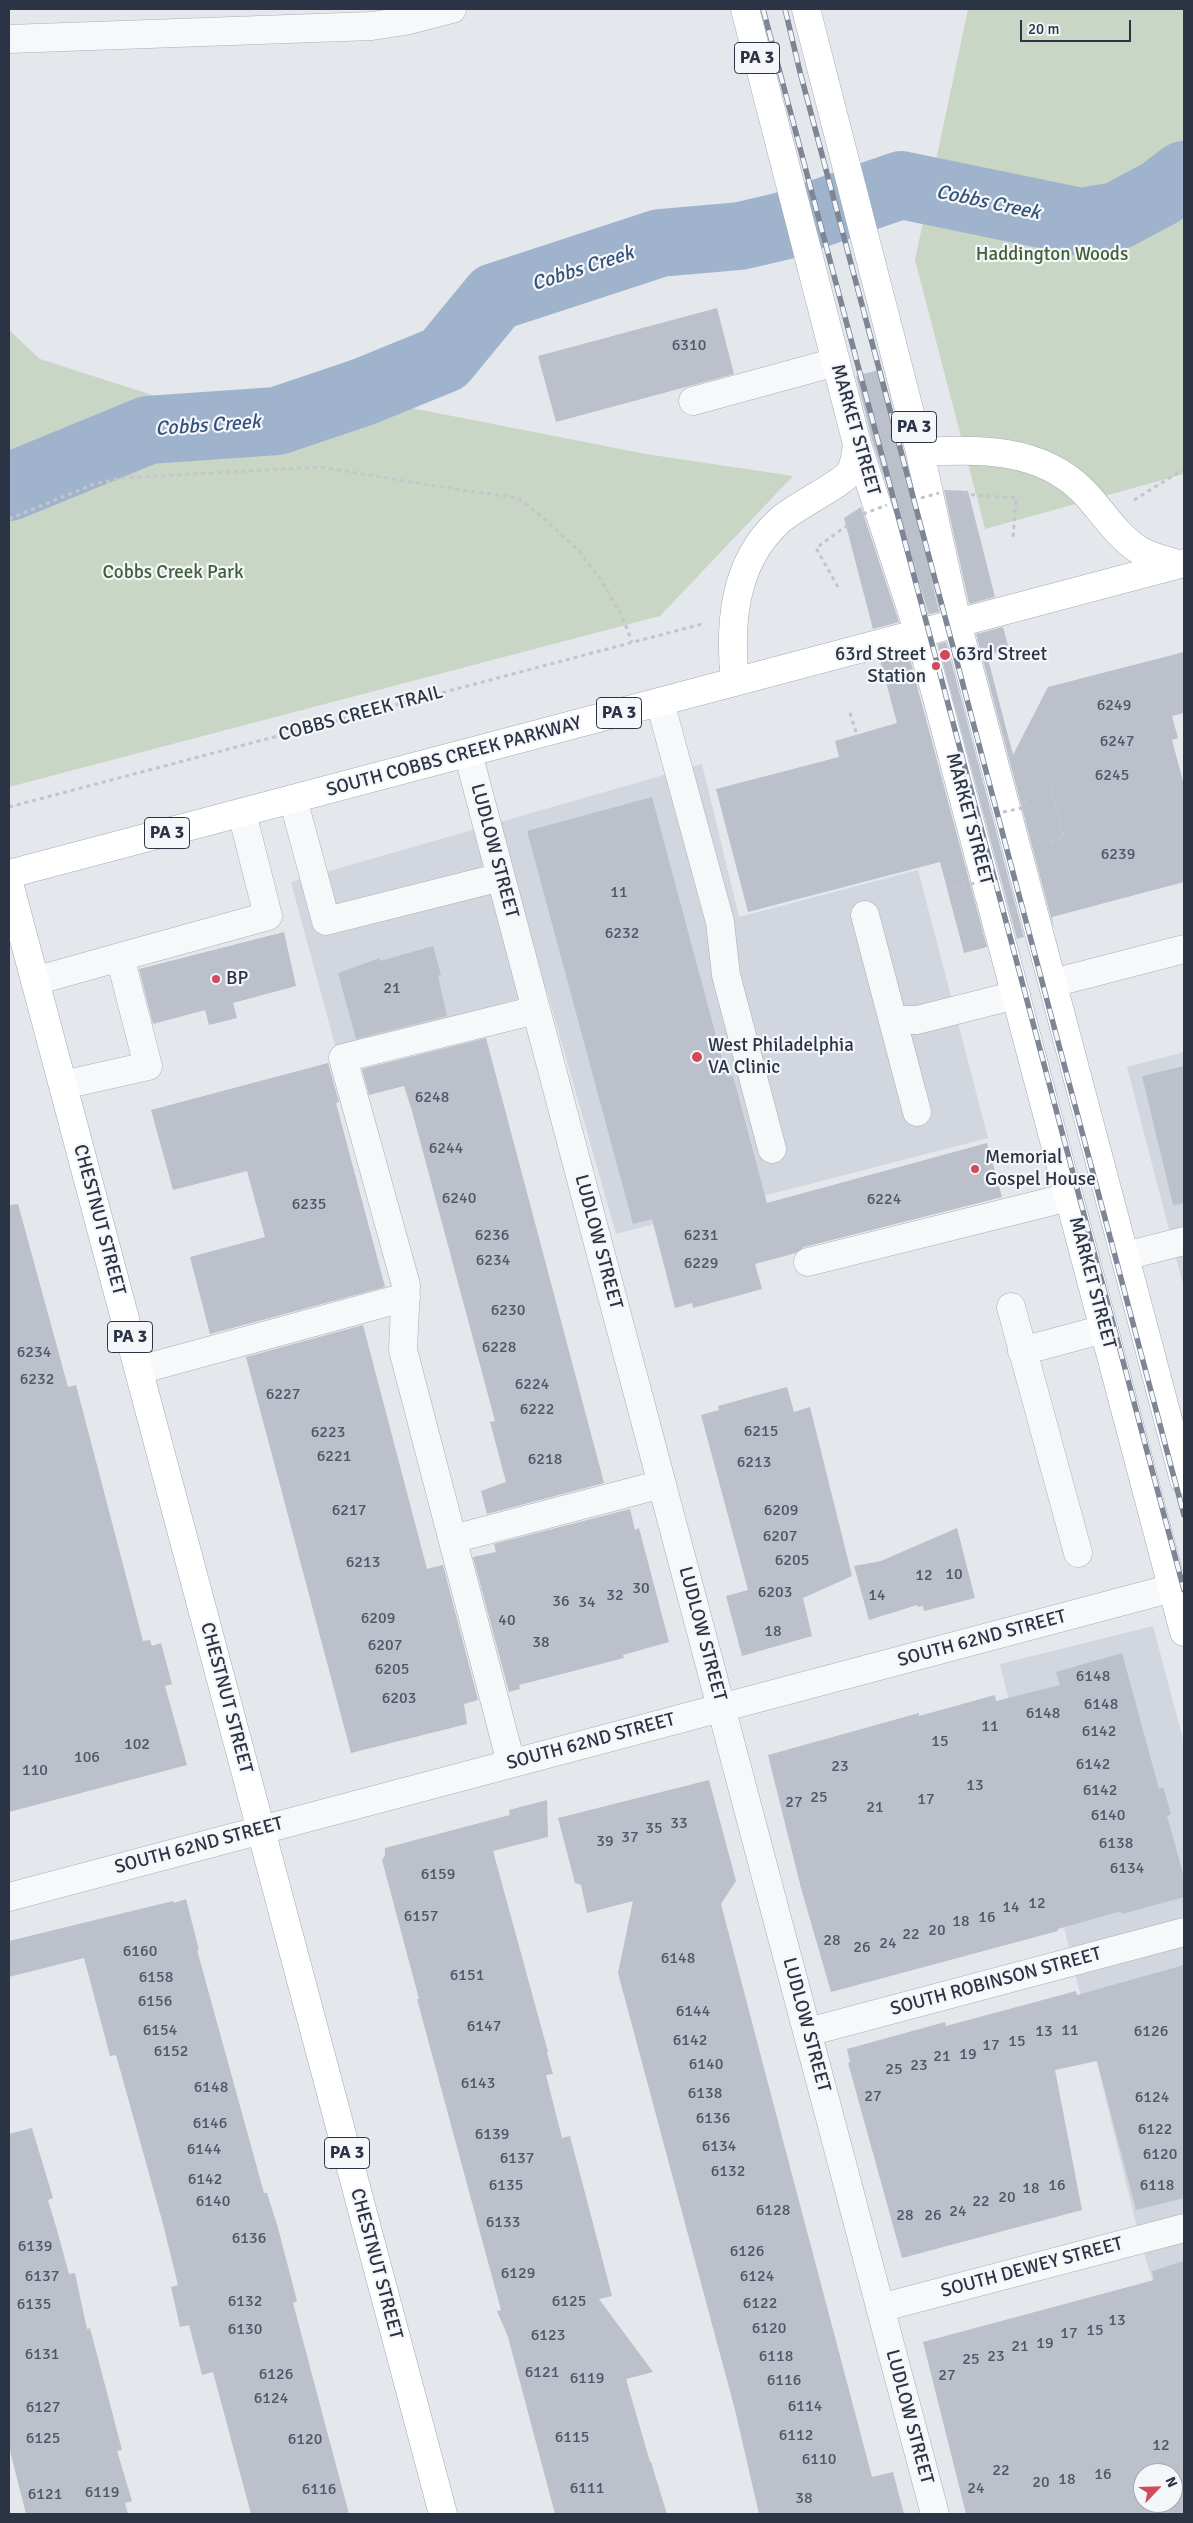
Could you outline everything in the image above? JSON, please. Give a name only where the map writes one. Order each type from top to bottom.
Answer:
[{"type":"main road","name":"MARKET STREET","points":[[745,9],[857,444],[919,633],[1104,1329],[1178,1587],[1184,1632]]},
{"type":"main road","name":"MARKET STREET","points":[[806,9],[920,452],[957,623],[1184,1480]]},
{"type":"main road","name":"PA 3","points":[[735,682],[732,648],[734,616],[736,598],[745,571],[760,543],[778,522],[801,504],[844,478],[851,470],[857,444]]},
{"type":"main road","points":[[920,452],[981,450],[1010,454],[1039,462],[1064,475],[1083,491],[1126,539],[1139,550],[1181,564]]},
{"type":"main road","name":"SOUTH COBBS CREEK PARKWAY","points":[[9,874],[1181,564]]},
{"type":"main road","name":"CHESTNUT STREET","points":[[9,883],[443,2514]]},
{"type":"street","points":[[9,38],[372,26],[406,21],[452,9]]},
{"type":"street","points":[[693,401],[836,362]]},
{"type":"street","points":[[660,702],[720,922],[726,975],[772,1150]]},
{"type":"street","name":"LUDLOW STREET","points":[[468,753],[935,2514]]},
{"type":"street","points":[[293,800],[326,922],[501,877]]},
{"type":"street","points":[[35,981],[268,916],[242,813]]},
{"type":"street","points":[[866,915],[917,1112]]},
{"type":"street","points":[[1053,983],[1184,949]]},
{"type":"street","points":[[63,1085],[148,1066],[120,957]]},
{"type":"street","points":[[892,1020],[917,1020],[1016,995]]},
{"type":"street","points":[[512,1763],[403,1350],[406,1285],[343,1058],[536,1010]]},
{"type":"street","points":[[808,1262],[1069,1197]]},
{"type":"street","points":[[1125,1256],[1184,1241]]},
{"type":"street","points":[[139,1370],[406,1298]]},
{"type":"street","points":[[1011,1307],[1078,1553]]},
{"type":"street","points":[[1022,1351],[1104,1329]]},
{"type":"street","points":[[453,1539],[662,1484]]},
{"type":"street","name":"SOUTH 62ND STREET","points":[[9,1897],[1178,1587]]},
{"type":"street","name":"SOUTH ROBINSON STREET","points":[[808,2032],[1184,1932]]},
{"type":"street","name":"SOUTH DEWEY STREET","points":[[880,2308],[1184,2228]]},
{"type":"path","points":[[9,519],[94,484],[123,478],[320,466],[518,498],[547,521],[579,551],[601,580],[622,616],[632,642]]},
{"type":"path","points":[[1131,502],[1184,469]]},
{"type":"path","points":[[921,498],[939,493],[948,494]]},
{"type":"path","points":[[958,494],[1016,498],[1013,539]]},
{"type":"path","points":[[838,587],[816,548],[863,514],[887,506]]},
{"type":"path","name":"COBBS CREEK TRAIL","points":[[9,807],[705,623]]},
{"type":"path","points":[[850,713],[857,735]]},
{"type":"path","points":[[1045,843],[1064,838],[1051,787]]},
{"type":"path","points":[[1003,812],[1022,808],[1032,791],[1034,800]]},
{"type":"path","points":[[954,888],[988,880]]},
{"type":"shaded area","points":[[702,764],[739,917],[918,870],[988,1138],[616,1234],[547,991],[336,1049],[291,882]]},
{"type":"shaded area","points":[[1184,1052],[1184,1288],[1127,1067]]},
{"type":"shaded area","points":[[1153,1626],[1184,1743],[1184,2382],[1140,2240],[1000,1664]]},
{"type":"green space","name":"Haddington Woods","points":[[968,9],[1184,9],[1184,474],[985,529],[915,260]]},
{"type":"green space","name":"Cobbs Creek Park","points":[[9,330],[40,359],[199,410],[340,394],[646,454],[793,476],[660,616],[9,787]]},
{"type":"building","points":[[717,308],[734,374],[556,422],[538,356]]},
{"type":"building","points":[[882,369],[905,456],[939,612],[929,614],[872,440],[856,376]]},
{"type":"building","points":[[944,490],[968,491],[995,597],[969,604]]},
{"type":"building","points":[[861,507],[899,622],[873,629],[844,518]]},
{"type":"building","points":[[1003,627],[1009,649],[987,655],[1013,755],[1048,687],[1184,652],[1184,713],[1172,716],[1178,738],[1172,740],[1184,785],[1184,882],[1052,917],[1054,929],[976,634]]},
{"type":"building","points":[[946,642],[1024,937],[1017,939],[938,644]]},
{"type":"building","points":[[908,652],[987,947],[964,953],[940,862],[748,912],[716,789],[839,757],[835,741],[897,723],[880,660]]},
{"type":"building","points":[[652,797],[727,1077],[733,1076],[767,1203],[987,1143],[1002,1197],[804,1247],[796,1253],[755,1264],[762,1289],[693,1308],[692,1303],[675,1308],[652,1219],[633,1224],[527,831]]},
{"type":"building","points":[[284,932],[296,986],[233,1003],[237,1018],[209,1025],[205,1010],[153,1024],[139,969]]},
{"type":"building","points":[[433,946],[441,975],[438,976],[447,1016],[356,1039],[338,973],[380,958],[380,961]]},
{"type":"building","points":[[486,1038],[604,1483],[487,1514],[481,1491],[506,1482],[490,1422],[495,1421],[412,1111],[404,1086],[369,1095],[362,1069]]},
{"type":"building","points":[[328,1063],[339,1102],[336,1103],[385,1287],[210,1334],[190,1257],[265,1237],[247,1171],[173,1190],[151,1110]]},
{"type":"building","points":[[1184,1066],[1184,1203],[1173,1205],[1142,1076]]},
{"type":"building","points":[[18,1204],[68,1387],[76,1385],[143,1641],[150,1640],[152,1646],[161,1643],[172,1684],[165,1686],[187,1765],[9,1812],[9,1205]]},
{"type":"building","points":[[363,1325],[427,1569],[443,1565],[478,1700],[464,1704],[467,1724],[351,1753],[246,1357]]},
{"type":"building","points":[[787,1387],[794,1412],[810,1407],[852,1576],[803,1598],[812,1636],[742,1656],[726,1596],[748,1590],[701,1415],[719,1410],[718,1406]]},
{"type":"building","points":[[630,1509],[635,1530],[639,1528],[669,1642],[623,1655],[624,1658],[519,1685],[520,1689],[509,1692],[473,1557],[496,1552],[494,1544]]},
{"type":"building","points":[[957,1528],[975,1598],[924,1611],[923,1606],[918,1607],[917,1605],[869,1620],[854,1566],[881,1561]]},
{"type":"building","points":[[1122,1653],[1159,1789],[1163,1787],[1171,1814],[1167,1816],[1184,1877],[1184,1897],[1122,1914],[1121,1911],[1058,1929],[1058,1931],[831,1992],[801,1888],[768,1755],[919,1713],[919,1716],[995,1695],[996,1701],[1060,1685],[1056,1672]]},
{"type":"building","points":[[709,1780],[736,1881],[721,1904],[872,2477],[893,2472],[904,2514],[759,2514],[735,2410],[618,1973],[633,1901],[587,1913],[581,1885],[575,1883],[558,1818]]},
{"type":"building","points":[[547,1800],[548,1837],[493,1851],[548,2052],[553,2074],[546,2075],[562,2138],[570,2136],[612,2296],[599,2299],[653,2372],[626,2379],[667,2514],[555,2514],[508,2337],[497,2311],[501,2310],[417,1999],[419,1999],[382,1860],[385,1855],[385,1848],[510,1815],[509,1810]]},
{"type":"building","points":[[186,1899],[199,1950],[197,1950],[264,2193],[267,2193],[278,2228],[297,2301],[293,2303],[349,2514],[251,2514],[213,2372],[202,2375],[189,2325],[180,2327],[171,2287],[178,2285],[163,2224],[116,2055],[110,2056],[84,1958],[9,1977],[9,1941]]},
{"type":"building","points":[[1184,1965],[1184,2198],[1136,2210],[1097,2061],[1055,2070],[1082,2210],[902,2258],[848,2063],[850,2062],[847,2049],[945,2022],[946,2026],[1076,1991],[1077,1995]]},
{"type":"building","points":[[32,2128],[53,2198],[48,2200],[69,2274],[75,2273],[87,2329],[90,2328],[122,2450],[117,2451],[132,2501],[125,2503],[128,2514],[26,2514],[9,2447],[9,2134]]},
{"type":"building","points":[[1184,2261],[1184,2514],[966,2514],[923,2342],[1154,2280],[1152,2271]]},
{"type":"waterway","name":"Cobbs Creek","points":[[9,487],[148,430],[277,421],[363,392],[444,359],[495,297],[660,243],[740,236],[783,226],[901,185],[1081,222],[1117,216],[1160,193],[1184,175]]},
{"type":"railway","points":[[763,9],[1184,1590]]},
{"type":"railway","points":[[785,9],[800,72],[1184,1515]]},
{"type":"place","name":"63rd Street","points":[[945,655]]},
{"type":"place","name":"63rd Street Station","points":[[936,666]]},
{"type":"place","name":"BP","points":[[216,979]]},
{"type":"place","name":"West Philadelphia VA Clinic","points":[[697,1057]]},
{"type":"place","name":"Memorial Gospel House","points":[[975,1169]]}]
